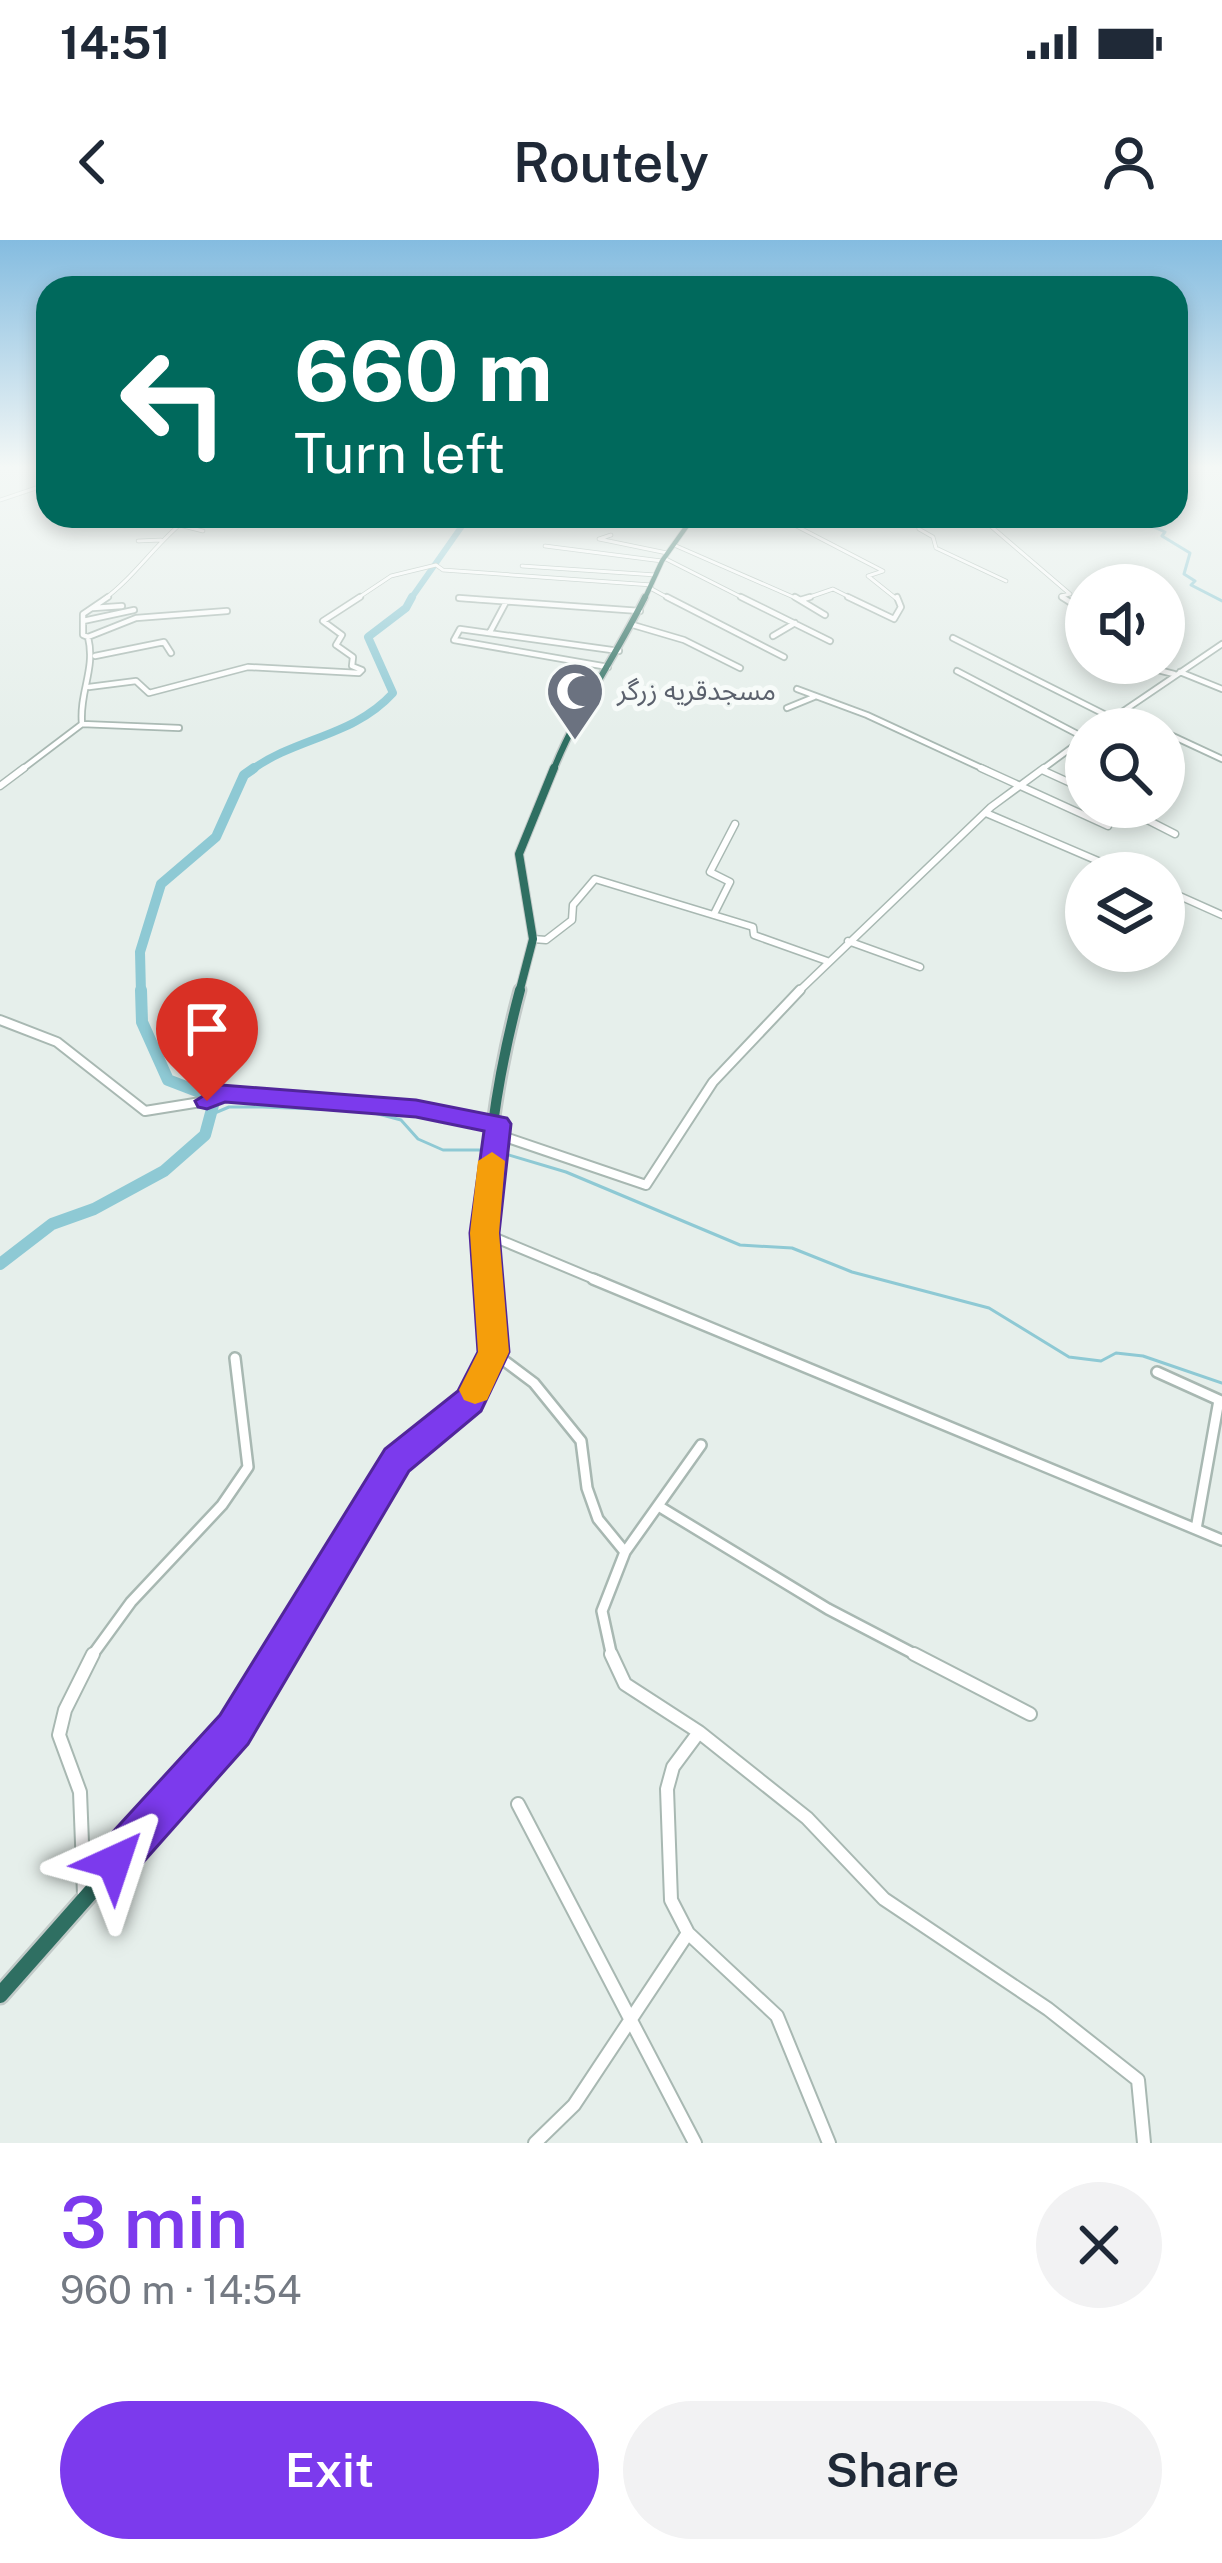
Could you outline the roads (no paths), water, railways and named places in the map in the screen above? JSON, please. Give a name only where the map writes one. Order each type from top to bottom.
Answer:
[{"type":"highway","points":[[0,1995],[234,1730],[397,1460],[470,1401],[494,1352],[484,1233],[500,1065],[532,939],[519,854],[570,728],[619,652],[667,555]]},
{"type":"street","points":[[82,724],[80,703],[89,687],[94,656],[83,635],[83,614],[121,587],[147,555]]},
{"type":"street","points":[[668,555],[830,641]]},
{"type":"street","points":[[669,555],[800,600],[825,615]]},
{"type":"street","points":[[800,600],[833,589],[894,619],[901,607],[896,595],[868,576],[883,571],[852,555]]},
{"type":"street","points":[[951,555],[1006,581]]},
{"type":"street","points":[[1025,555],[1065,590]]},
{"type":"street","points":[[89,687],[136,681],[149,693],[203,676],[267,665],[290,671],[358,674],[362,670],[352,667],[352,657],[336,645],[341,635],[323,621],[391,576],[436,565],[443,570],[653,583]]},
{"type":"street","points":[[522,566],[653,583],[784,657]]},
{"type":"street","points":[[459,598],[640,611]]},
{"type":"street","points":[[490,632],[506,602]]},
{"type":"street","points":[[92,608],[122,605]]},
{"type":"street","points":[[83,621],[134,610]]},
{"type":"street","points":[[88,637],[136,618],[227,610]]},
{"type":"street","points":[[773,636],[795,623]]},
{"type":"street","points":[[633,625],[678,637],[740,668]]},
{"type":"street","points":[[608,667],[454,640],[460,629],[619,652]]},
{"type":"street","points":[[952,638],[1092,708]]},
{"type":"street","points":[[94,656],[164,642],[171,653]]},
{"type":"street","points":[[1185,668],[1222,644]]},
{"type":"street","points":[[957,671],[1065,727]]},
{"type":"street","points":[[1185,676],[1222,689]]},
{"type":"street","points":[[1127,708],[1162,684]]},
{"type":"street","points":[[797,689],[1065,806]]},
{"type":"street","points":[[788,708],[816,697]]},
{"type":"street","points":[[82,724],[106,730],[122,723],[178,728]]},
{"type":"street","points":[[0,786],[82,724]]},
{"type":"street","points":[[1185,742],[1222,759]]},
{"type":"street","points":[[0,1019],[17,1022],[106,1075],[145,1111],[207,1101],[221,1093],[416,1108],[497,1129],[646,1185],[713,1082],[827,961],[986,812],[1065,753]]},
{"type":"street","points":[[1042,770],[1065,780]]},
{"type":"street","points":[[986,812],[1078,852]]},
{"type":"street","points":[[714,914],[730,882],[710,872],[735,824]]},
{"type":"street","points":[[1163,828],[1175,834]]},
{"type":"street","points":[[532,939],[546,940],[572,920],[573,905],[592,879],[753,927],[754,935],[827,961]]},
{"type":"street","points":[[1185,898],[1222,915]]},
{"type":"street","points":[[847,941],[920,967]]},
{"type":"street","points":[[484,1233],[1222,1540]]},
{"type":"street","points":[[494,1352],[534,1383],[581,1442],[587,1488],[598,1519],[625,1552]]},
{"type":"street","points":[[84,1895],[80,1789],[75,1766],[62,1753],[58,1739],[62,1723],[76,1685],[117,1616],[212,1517],[248,1467],[235,1358]]},
{"type":"street","points":[[1157,1372],[1219,1400],[1196,1529]]},
{"type":"street","points":[[701,1445],[625,1552],[602,1611],[615,1670],[625,1684],[699,1732],[807,1818],[884,1899],[1048,2009],[1138,2080],[1144,2143]]},
{"type":"street","points":[[660,1507],[827,1609],[1030,1714]]},
{"type":"street","points":[[699,1732],[673,1767],[667,1789],[671,1900],[688,1933],[777,2016],[830,2143]]},
{"type":"street","points":[[518,1804],[695,2143]]},
{"type":"street","points":[[536,2143],[574,2105],[688,1933]]},
{"type":"waterway","points":[[412,598],[442,555]]},
{"type":"waterway","points":[[1189,555],[1184,574],[1195,581],[1191,585],[1222,601]]},
{"type":"waterway","points":[[250,771],[360,719],[393,693],[368,637],[406,608],[412,598]]},
{"type":"waterway","points":[[141,993],[140,952],[161,884],[216,837],[244,775],[254,768]]},
{"type":"waterway","points":[[0,1264],[52,1224],[94,1209],[164,1171],[205,1135],[215,1098],[168,1080],[142,1022],[141,990]]},
{"type":"waterway","points":[[210,1115],[229,1107],[263,1107],[367,1111],[401,1120],[418,1139],[443,1150],[492,1150],[566,1172],[740,1245],[792,1248],[852,1272],[989,1308],[1069,1357],[1101,1361],[1116,1353],[1143,1356],[1222,1383]]},
{"type":"place","name":"مسجدقریه زرگر","points":[[575,742]]}]
